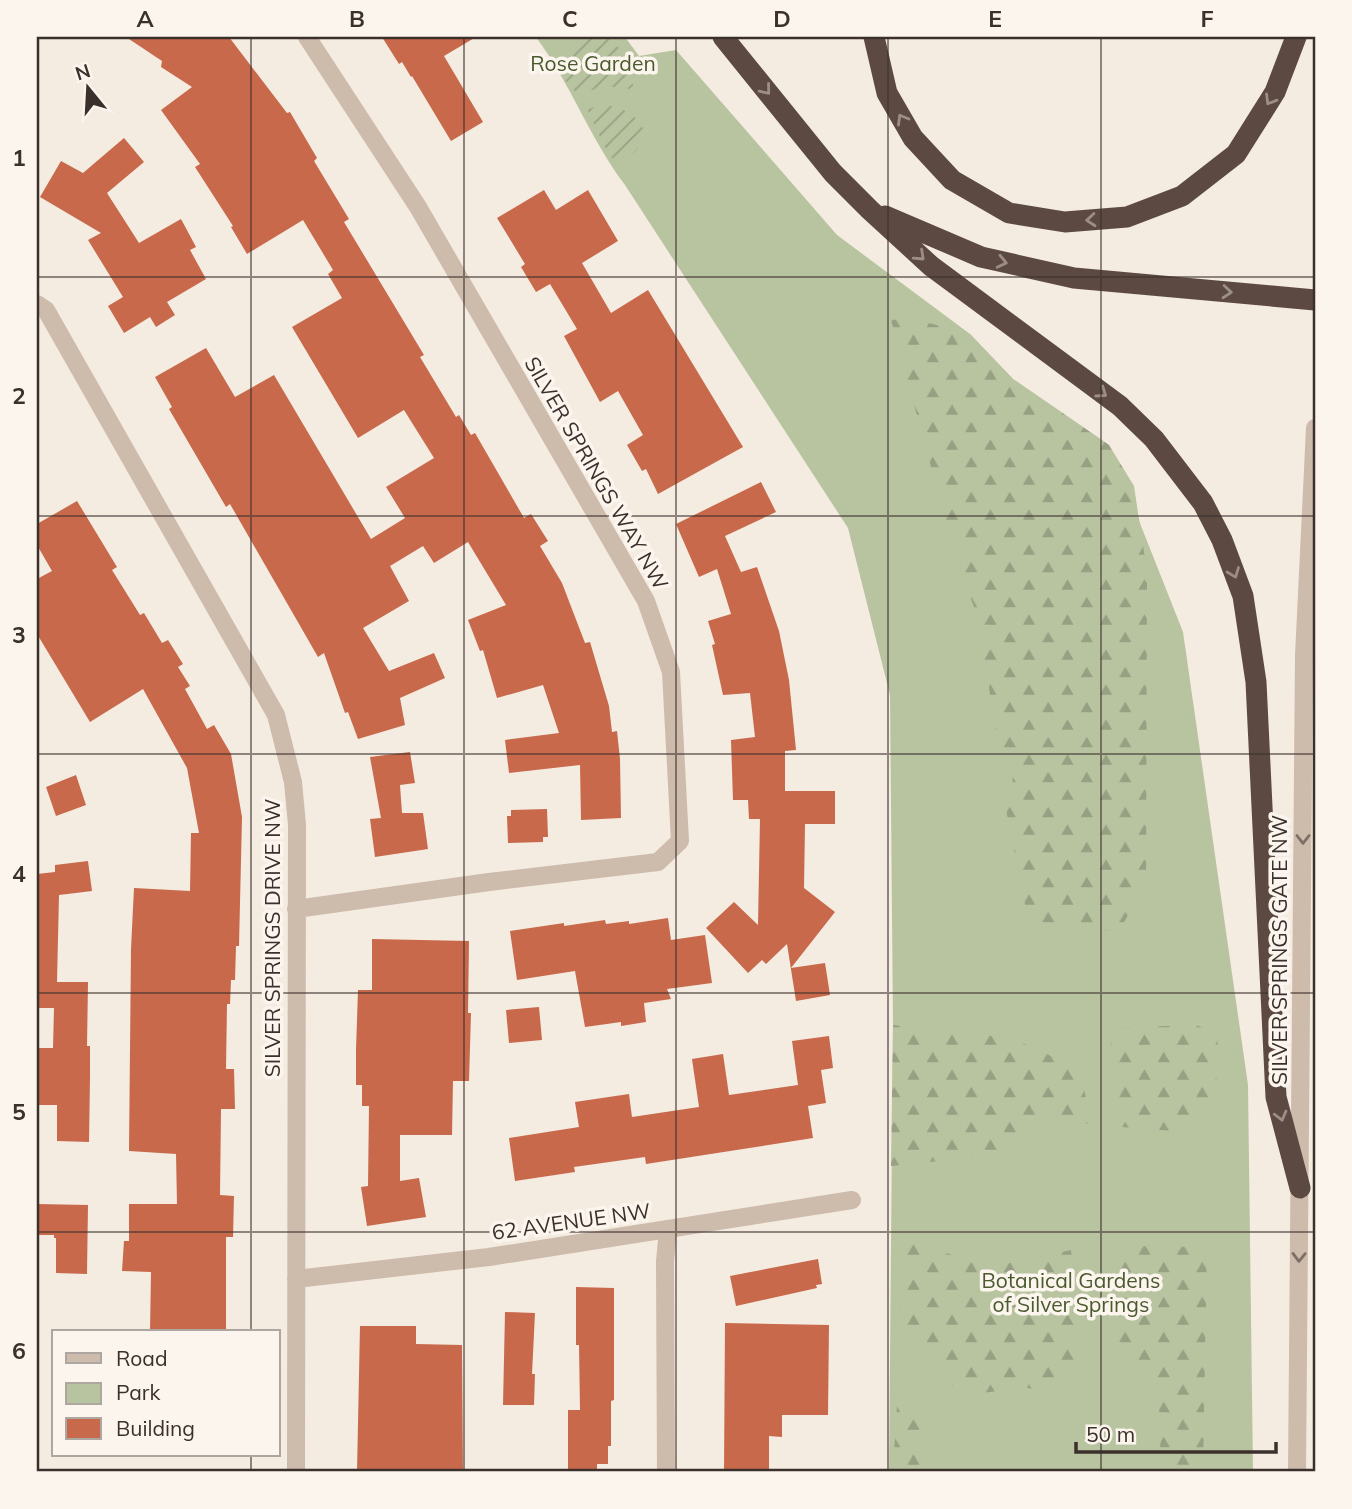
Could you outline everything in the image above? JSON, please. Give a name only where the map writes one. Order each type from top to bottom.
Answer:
[{"type":"highway","points":[[723,37],[833,173],[930,266],[1119,406],[1154,439],[1203,503],[1222,540],[1243,597],[1256,681],[1276,1097],[1300,1188]]},
{"type":"highway","points":[[874,37],[887,93],[913,138],[952,180],[1009,213],[1065,222],[1127,217],[1182,195],[1236,154],[1275,92],[1296,37]]},
{"type":"highway","points":[[870,210],[981,257],[1074,278],[1315,300]]},
{"type":"street","name":"SILVER SPRINGS WAY NW","points":[[296,909],[658,862],[680,841],[671,673],[646,601],[418,207],[307,37]]},
{"type":"street","name":"SILVER SPRINGS DRIVE NW","points":[[37,304],[46,310],[276,715],[293,782],[297,825],[296,1472]]},
{"type":"street","name":"SILVER SPRINGS GATE NW","points":[[1297,1472],[1304,656],[1315,428]]},
{"type":"street","name":"62 AVENUE NW","points":[[296,1279],[489,1257],[852,1200]]},
{"type":"street","points":[[666,1472],[665,1261],[668,1230]]},
{"type":"green space","name":"Botanical Gardens of Silver Springs","points":[[536,37],[625,37],[639,56],[676,50],[837,235],[970,334],[1013,379],[1109,445],[1183,632],[1248,1085],[1253,1472],[889,1472],[893,1025],[890,695],[848,528],[613,167],[560,73]]},
{"type":"green space","name":"Rose Garden","points":[[585,37],[612,39],[626,61],[633,86],[629,89],[606,86],[578,94],[574,90],[562,76],[558,59],[566,49]]},
{"type":"green space","points":[[600,105],[629,113],[644,130],[646,137],[636,151],[625,159],[609,156],[588,111]]},
{"type":"green space","points":[[910,318],[970,334],[1013,379],[1109,445],[1134,486],[1147,572],[1146,886],[1118,932],[1028,920],[1004,799],[1013,786],[1012,763],[999,751],[978,618],[958,563],[963,545],[961,535],[946,522],[891,320]]},
{"type":"green space","points":[[893,1025],[1011,1038],[1080,1069],[1091,1124],[1051,1119],[987,1156],[891,1166]]},
{"type":"green space","points":[[1196,1025],[1218,1033],[1215,1113],[1187,1132],[1122,1127],[1109,1028]]},
{"type":"green space","points":[[905,1237],[986,1268],[1071,1250],[1080,1350],[1058,1395],[1028,1388],[962,1395],[898,1330]]},
{"type":"green space","points":[[1125,1246],[1207,1247],[1203,1472],[1158,1472],[1162,1424],[1152,1377],[1114,1337],[1102,1268]]},
{"type":"green space","points":[[910,1403],[925,1414],[925,1472],[893,1472],[897,1405]]},
{"type":"building","points":[[126,37],[229,37],[287,113],[290,112],[317,158],[314,161],[349,219],[344,222],[424,355],[420,357],[456,417],[459,415],[471,435],[475,433],[524,518],[531,514],[548,541],[540,546],[562,583],[585,643],[590,642],[609,706],[612,732],[617,731],[621,818],[581,820],[580,765],[509,773],[505,740],[559,733],[543,685],[497,698],[483,650],[480,651],[468,620],[506,605],[468,542],[434,563],[423,546],[390,566],[409,601],[363,628],[389,671],[434,653],[445,678],[400,698],[405,725],[358,739],[348,712],[345,713],[324,653],[318,657],[230,504],[226,507],[169,409],[172,407],[155,377],[206,348],[235,397],[274,375],[371,539],[405,518],[386,487],[434,458],[404,410],[358,438],[292,327],[342,298],[328,274],[333,270],[303,220],[247,254],[231,227],[233,226],[195,167],[200,164],[161,110],[192,87],[161,67],[162,61]]},
{"type":"building","points":[[382,37],[476,37],[444,56],[483,122],[451,141],[412,76],[402,62],[399,64]]},
{"type":"building","points":[[124,138],[144,162],[107,193],[139,243],[181,219],[196,247],[190,250],[206,279],[167,302],[175,315],[156,327],[150,317],[124,333],[108,306],[123,297],[88,240],[101,233],[40,197],[61,161],[83,173]]},
{"type":"building","points":[[544,190],[556,210],[588,190],[618,241],[582,263],[611,313],[648,290],[743,447],[658,494],[646,469],[642,471],[627,445],[643,435],[618,391],[600,402],[564,336],[577,329],[550,284],[536,292],[521,267],[525,264],[497,218]]},
{"type":"building","points":[[761,482],[776,512],[725,536],[741,572],[757,567],[779,631],[789,680],[796,750],[785,751],[785,791],[835,791],[835,824],[805,824],[804,888],[835,912],[791,968],[825,963],[830,995],[796,1001],[787,944],[766,964],[762,960],[748,973],[706,928],[734,902],[758,925],[760,819],[749,819],[748,800],[733,800],[731,740],[755,737],[750,693],[723,695],[712,645],[715,644],[708,621],[731,614],[717,569],[699,577],[676,524]]},
{"type":"building","points":[[77,501],[117,567],[112,570],[140,615],[144,613],[162,643],[168,640],[183,664],[178,667],[190,686],[185,689],[207,729],[214,725],[231,754],[242,817],[239,946],[236,946],[235,980],[231,980],[230,1004],[227,1004],[226,1069],[234,1069],[235,1109],[221,1109],[220,1195],[234,1196],[233,1237],[226,1237],[226,1329],[150,1330],[151,1272],[122,1271],[124,1241],[129,1241],[129,1204],[177,1204],[176,1154],[129,1151],[131,949],[134,888],[190,891],[191,833],[199,833],[187,768],[143,689],[90,722],[37,634],[37,579],[52,571],[37,545],[37,524]]},
{"type":"building","points":[[410,752],[415,783],[400,785],[402,813],[423,813],[428,849],[375,857],[370,819],[381,818],[370,757]]},
{"type":"building","points":[[76,775],[86,805],[56,816],[46,787]]},
{"type":"building","points":[[547,809],[548,837],[543,837],[543,842],[508,843],[507,816],[511,816],[511,810]]},
{"type":"building","points":[[88,861],[92,891],[59,895],[57,982],[88,982],[89,1142],[57,1141],[57,1105],[37,1105],[37,1048],[53,1048],[54,1008],[37,1008],[37,874],[55,872],[55,865]]},
{"type":"building","points":[[668,918],[671,940],[705,935],[712,983],[667,989],[671,999],[644,1003],[646,1022],[585,1027],[575,971],[517,980],[510,931],[564,923],[564,926],[605,920],[606,924],[629,921],[629,924]]},
{"type":"building","points":[[372,939],[469,941],[468,1013],[471,1013],[469,1081],[453,1081],[452,1135],[400,1135],[400,1181],[419,1178],[426,1217],[367,1226],[361,1187],[368,1186],[369,1106],[362,1106],[362,1085],[356,1085],[356,1050],[358,990],[372,990]]},
{"type":"building","points":[[539,1007],[542,1040],[509,1043],[506,1010]]},
{"type":"building","points":[[829,1036],[833,1068],[821,1070],[826,1103],[808,1106],[813,1138],[646,1164],[645,1157],[574,1167],[575,1172],[515,1181],[509,1138],[579,1127],[575,1102],[629,1094],[632,1117],[699,1107],[692,1059],[723,1054],[729,1095],[798,1085],[792,1041]]},
{"type":"building","points":[[37,1204],[88,1205],[87,1274],[56,1273],[56,1238],[54,1235],[37,1235]]},
{"type":"building","points":[[818,1259],[822,1284],[816,1285],[817,1288],[736,1306],[730,1276]]},
{"type":"building","points":[[576,1287],[614,1288],[614,1400],[611,1401],[611,1446],[608,1446],[608,1464],[597,1464],[597,1472],[568,1472],[568,1410],[580,1410]]},
{"type":"building","points":[[505,1312],[535,1313],[532,1374],[535,1374],[534,1405],[503,1405]]},
{"type":"building","points":[[725,1323],[829,1325],[828,1415],[782,1415],[782,1437],[769,1436],[769,1472],[724,1472]]},
{"type":"building","points":[[360,1326],[416,1326],[416,1344],[462,1345],[463,1472],[357,1472]]}]
